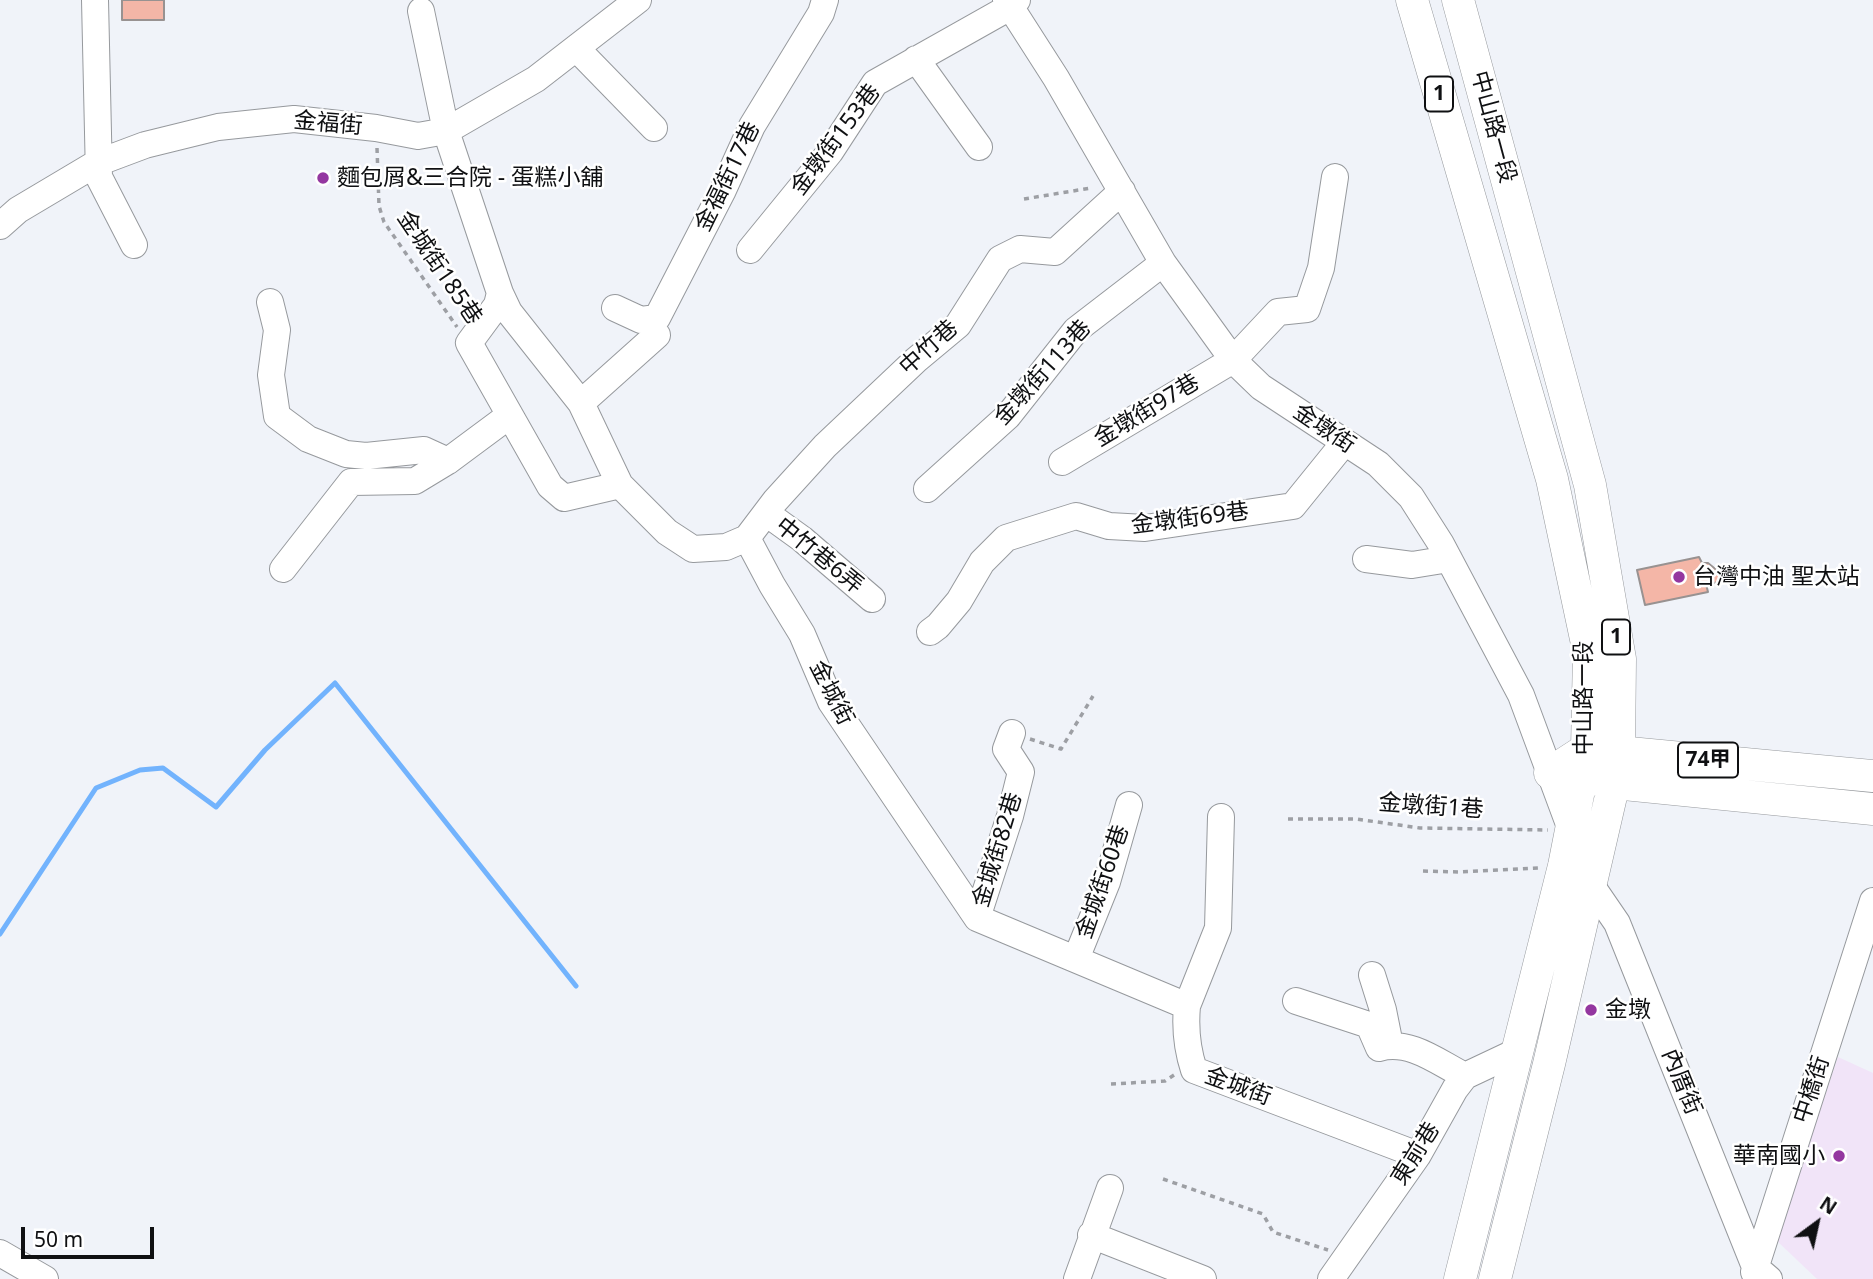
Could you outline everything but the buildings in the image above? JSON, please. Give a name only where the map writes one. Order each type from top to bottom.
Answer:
[{"type":"main road","name":"中山路一段","points":[[1412,0],[1552,479],[1589,653],[1584,763],[1564,866],[1460,1279]]},
{"type":"main road","name":"中山路一段","points":[[1458,0],[1590,485],[1620,659],[1619,752],[1614,783],[1543,1090],[1495,1279]]},
{"type":"main road","name":"74甲","points":[[1584,763],[1619,752],[1873,776]]},
{"type":"main road","name":"74甲","points":[[1584,763],[1614,783],[1873,809]]},
{"type":"main road","points":[[1550,773],[1584,763]]},
{"type":"street","points":[[95,0],[99,177],[134,245]]},
{"type":"street","name":"金福街17巷","points":[[615,308],[641,320],[657,318],[723,190],[752,126],[821,13],[825,0]]},
{"type":"street","name":"金墩街153巷","points":[[750,250],[830,152],[875,83],[1011,2]]},
{"type":"street","name":"金墩街","points":[[1011,2],[1163,262],[1233,360],[1261,387],[1378,464],[1411,497],[1449,559],[1521,695],[1591,885]]},
{"type":"street","name":"金福街","points":[[0,226],[18,210],[97,163],[145,145],[218,127],[293,119],[376,128],[418,136],[446,131],[536,79],[576,48],[624,3]]},
{"type":"street","points":[[421,11],[446,131],[500,293],[509,312],[581,403],[620,485],[667,532],[693,549],[726,547],[747,538]]},
{"type":"street","points":[[576,48],[653,128]]},
{"type":"street","points":[[916,59],[979,146]]},
{"type":"street","name":"金墩街97巷","points":[[1062,462],[1233,360],[1278,312],[1307,309],[1321,268],[1335,177]]},
{"type":"street","name":"中竹巷","points":[[747,538],[775,501],[825,446],[958,324],[1000,259],[1020,249],[1055,252],[1119,186]]},
{"type":"street","name":"金墩街113巷","points":[[927,489],[1008,416],[1076,330],[1163,262]]},
{"type":"street","points":[[500,293],[497,305],[469,343],[550,486],[564,498],[620,485]]},
{"type":"street","points":[[270,302],[277,330],[271,375],[277,416],[308,439],[346,454],[366,456],[424,450],[448,461]]},
{"type":"street","points":[[581,403],[657,335]]},
{"type":"street","points":[[283,569],[351,482],[415,481],[448,461],[510,415]]},
{"type":"street","name":"金墩街69巷","points":[[930,632],[939,626],[959,601],[982,562],[1006,538],[1076,516],[1109,526],[1145,528],[1293,506],[1344,443]]},
{"type":"street","name":"中竹巷6弄","points":[[766,513],[802,539],[872,599]]},
{"type":"street","name":"金城街","points":[[747,538],[802,634],[831,702],[977,918]]},
{"type":"street","points":[[1366,559],[1412,565],[1449,559]]},
{"type":"street","name":"金城街82巷","points":[[977,918],[1010,816],[1021,772],[1006,750],[1012,733]]},
{"type":"street","name":"金城街60巷","points":[[1076,959],[1107,882],[1129,805]]},
{"type":"street","points":[[977,918],[1187,1006],[1217,929],[1221,817]]},
{"type":"street","name":"內厝街","points":[[1591,885],[1617,923],[1759,1275]]},
{"type":"street","name":"中橋街","points":[[1759,1275],[1873,901]]},
{"type":"street","points":[[1372,975],[1390,1045]]},
{"type":"street","points":[[1296,1001],[1369,1025],[1380,1048],[1390,1045],[1409,1047],[1465,1076],[1518,1051]]},
{"type":"street","name":"金城街","points":[[1187,1006],[1186,1020],[1194,1070],[1418,1154]]},
{"type":"street","name":"東前巷","points":[[1331,1279],[1418,1154],[1465,1076]]},
{"type":"street","points":[[1077,1279],[1110,1188]]},
{"type":"street","points":[[1091,1235],[1203,1279]]},
{"type":"street","points":[[0,1253],[45,1279]]},
{"type":"path","name":"金城街185巷","points":[[376,128],[379,206],[384,222],[469,343]]},
{"type":"path","points":[[1024,199],[1119,186]]},
{"type":"path","points":[[1012,733],[1061,748],[1093,695]]},
{"type":"path","name":"金墩街1巷","points":[[1288,819],[1356,819],[1419,828],[1571,830]]},
{"type":"path","points":[[1423,872],[1564,866]]},
{"type":"path","points":[[1111,1084],[1165,1081],[1192,1064]]},
{"type":"path","points":[[1163,1179],[1263,1214],[1273,1232],[1347,1255]]},
{"type":"shaded area","name":"華南國小","points":[[1838,1057],[1873,1073],[1873,1279],[1817,1279],[1776,1240]]},
{"type":"waterway","points":[[0,934],[96,788],[140,770],[163,768],[216,807],[265,750],[335,683],[576,986]]},
{"type":"place","name":"麵包屑&三合院 - 蛋糕小舖","points":[[323,178]]},
{"type":"place","name":"台灣中油 聖太站","points":[[1679,577]]},
{"type":"place","name":"金墩","points":[[1591,1010]]},
{"type":"place","name":"華南國小","points":[[1839,1156]]}]
